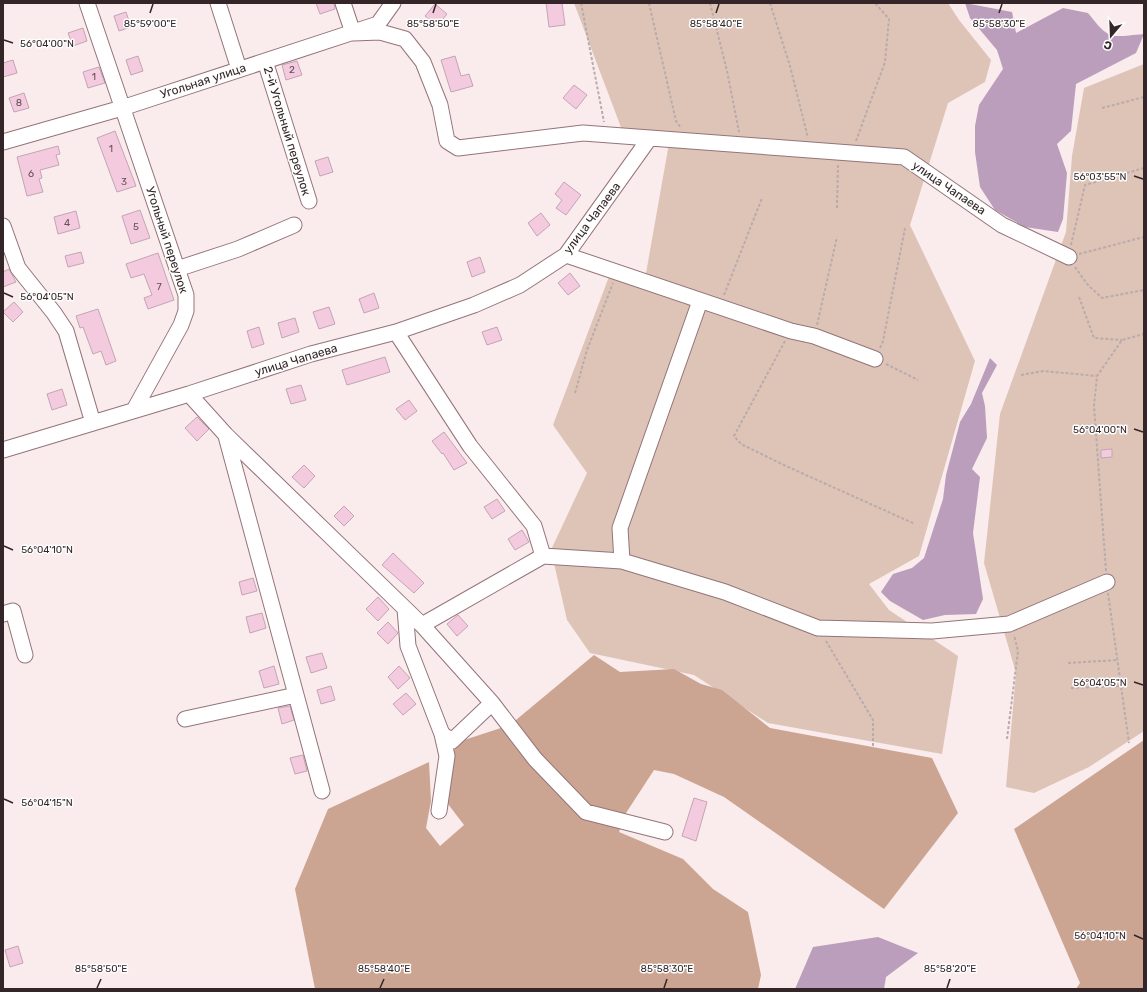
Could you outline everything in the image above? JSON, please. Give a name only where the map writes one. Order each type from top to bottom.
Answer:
[{"type":"street","name":"Угольный переулок","points":[[88,3],[186,296],[184,318],[134,410]]},
{"type":"street","points":[[218,3],[239,69]]},
{"type":"street","points":[[343,3],[353,33],[380,32],[405,39],[423,62],[440,105],[447,141],[458,148],[583,133],[649,139]]},
{"type":"street","name":"Угольная улица","points":[[3,142],[122,108],[353,33],[378,24],[393,3]]},
{"type":"street","name":"2-й Угольный переулок","points":[[265,61],[309,201]]},
{"type":"street","name":"улица Чапаева","points":[[3,450],[189,394],[311,354],[396,332],[474,305],[520,285],[566,255],[649,139],[904,157],[1002,224],[1068,257]]},
{"type":"street","points":[[177,269],[238,249],[294,225]]},
{"type":"street","points":[[3,226],[18,268],[54,312],[66,331],[94,423]]},
{"type":"street","points":[[566,255],[700,302],[791,331],[814,336],[875,359]]},
{"type":"street","points":[[622,560],[620,528],[700,302]]},
{"type":"street","points":[[396,332],[470,446],[534,526],[543,556]]},
{"type":"street","points":[[189,394],[226,435],[422,625],[492,703],[534,759],[586,812],[666,832]]},
{"type":"street","points":[[226,435],[322,791]]},
{"type":"street","points":[[422,625],[543,556],[622,560],[725,592],[818,628],[932,631],[1012,623],[1107,582]]},
{"type":"street","points":[[405,609],[408,646],[442,734],[447,756],[439,811]]},
{"type":"street","points":[[3,614],[13,611],[25,655]]},
{"type":"street","points":[[185,719],[296,695]]},
{"type":"street","points":[[442,734],[452,741],[492,703]]},
{"type":"path","points":[[581,3],[607,135]]},
{"type":"path","points":[[649,3],[676,121],[682,129]]},
{"type":"path","points":[[710,3],[727,72],[740,135]]},
{"type":"path","points":[[770,3],[790,66],[809,140],[803,139]]},
{"type":"path","points":[[837,208],[845,153],[885,62],[889,19],[874,3]]},
{"type":"path","points":[[1102,108],[1144,97]]},
{"type":"path","points":[[1144,168],[1086,185],[1068,257],[1086,284],[1102,298],[1144,290]]},
{"type":"path","points":[[719,308],[762,198]]},
{"type":"path","points":[[905,228],[883,341],[875,359],[918,380]]},
{"type":"path","points":[[814,336],[837,237]]},
{"type":"path","points":[[1068,257],[1144,237]]},
{"type":"path","points":[[575,393],[587,350],[617,273]]},
{"type":"path","points":[[1079,297],[1094,338],[1122,340],[1144,334]]},
{"type":"path","points":[[791,331],[734,436],[741,444],[786,466],[915,524]]},
{"type":"path","points":[[1122,340],[1097,376],[1094,406],[1107,582],[1129,743]]},
{"type":"path","points":[[1020,376],[1043,372],[1097,376]]},
{"type":"path","points":[[1007,739],[1018,651],[1012,623]]},
{"type":"path","points":[[818,628],[874,720],[872,748]]},
{"type":"path","points":[[1068,663],[1118,660]]},
{"type":"path","points":[[1071,688],[1121,686]]},
{"type":"shaded area","points":[[574,3],[948,3],[959,20],[991,60],[985,82],[948,103],[910,225],[975,361],[919,556],[869,584],[889,610],[958,656],[942,754],[768,723],[694,675],[590,653],[567,620],[551,550],[587,473],[553,425],[613,266],[645,279],[671,132],[622,130]]},
{"type":"shaded area","points":[[965,3],[1012,12],[1016,33],[1063,8],[1088,13],[1101,29],[1112,35],[1124,36],[1144,34],[1136,53],[1076,84],[1071,131],[1057,144],[1067,173],[1063,219],[1058,232],[1025,227],[995,210],[980,187],[975,152],[975,126],[979,105],[1003,69],[997,50],[970,18]]},
{"type":"shaded area","points":[[1144,64],[1144,731],[1089,767],[1034,793],[1006,787],[1016,673],[984,563],[1000,414],[1066,232],[1072,156],[1084,88]]},
{"type":"shaded area","points":[[990,358],[997,365],[982,393],[985,406],[987,438],[972,469],[980,477],[973,533],[983,599],[976,614],[945,615],[923,620],[890,601],[881,592],[893,574],[912,568],[924,558],[943,499],[946,475],[960,422],[971,404]]},
{"type":"shaded area","points":[[594,655],[620,672],[674,669],[701,684],[722,690],[770,728],[932,758],[958,813],[884,909],[724,797],[674,774],[654,770],[626,813],[619,832],[683,859],[713,889],[748,912],[761,975],[758,989],[315,989],[295,889],[328,809],[429,762],[431,801],[426,828],[440,846],[464,825],[445,800],[452,744],[510,725]]},
{"type":"shaded area","points":[[1144,740],[1144,989],[1076,989],[1080,983],[1014,829]]},
{"type":"shaded area","points":[[878,937],[918,953],[886,977],[884,989],[795,989],[813,947]]},
{"type":"building","points":[[316,3],[334,3],[335,9],[320,14]]},
{"type":"building","points":[[546,3],[562,3],[565,25],[549,27]]},
{"type":"building","points":[[435,4],[447,14],[437,26],[425,16]]},
{"type":"building","points":[[126,12],[131,27],[119,31],[114,16]]},
{"type":"building","points":[[83,28],[87,41],[73,46],[68,33]]},
{"type":"building","points":[[138,56],[143,71],[131,75],[126,60]]},
{"type":"building","points":[[455,56],[461,76],[469,74],[473,86],[451,92],[441,60]]},
{"type":"building","points":[[13,60],[17,73],[3,77],[3,63]]},
{"type":"building","points":[[297,61],[302,75],[286,80],[282,65]]},
{"type":"building","points":[[99,67],[105,83],[88,88],[83,72]]},
{"type":"building","points":[[574,85],[587,95],[576,109],[563,98]]},
{"type":"building","points":[[24,93],[29,108],[14,112],[9,98]]},
{"type":"building","points":[[115,131],[136,186],[117,192],[97,138]]},
{"type":"building","points":[[58,146],[60,154],[56,155],[59,165],[40,170],[42,178],[39,179],[43,192],[27,196],[17,157]]},
{"type":"building","points":[[328,157],[333,172],[320,176],[315,161]]},
{"type":"building","points":[[564,182],[581,195],[566,215],[556,208],[562,200],[555,194]]},
{"type":"building","points":[[140,210],[150,238],[131,244],[122,216]]},
{"type":"building","points":[[76,211],[80,228],[58,234],[54,217]]},
{"type":"building","points":[[541,213],[550,225],[537,236],[528,223]]},
{"type":"building","points":[[81,252],[84,263],[68,267],[65,256]]},
{"type":"building","points":[[158,253],[174,300],[148,309],[144,298],[152,295],[144,274],[131,278],[126,264]]},
{"type":"building","points":[[480,257],[485,272],[472,277],[467,262]]},
{"type":"building","points":[[9,269],[16,282],[3,287],[3,272]]},
{"type":"building","points":[[570,273],[580,286],[568,295],[558,283]]},
{"type":"building","points":[[374,293],[379,308],[364,313],[359,299]]},
{"type":"building","points":[[14,302],[23,312],[13,322],[3,312]]},
{"type":"building","points":[[329,307],[335,324],[319,329],[313,312]]},
{"type":"building","points":[[98,309],[116,361],[106,365],[101,351],[93,354],[83,327],[80,328],[76,316]]},
{"type":"building","points":[[295,318],[299,332],[282,338],[278,323]]},
{"type":"building","points":[[259,327],[264,344],[252,348],[247,331]]},
{"type":"building","points":[[497,327],[502,340],[487,345],[482,332]]},
{"type":"building","points":[[385,357],[390,372],[347,385],[342,370]]},
{"type":"building","points":[[301,385],[306,400],[291,404],[286,389]]},
{"type":"building","points":[[62,389],[67,405],[52,410],[47,394]]},
{"type":"building","points":[[409,400],[417,411],[405,420],[396,409]]},
{"type":"building","points":[[197,417],[209,429],[197,441],[185,428]]},
{"type":"building","points":[[444,432],[467,463],[454,470],[443,453],[442,454],[432,441]]},
{"type":"building","points":[[1112,449],[1112,457],[1101,458],[1101,450]]},
{"type":"building","points":[[304,465],[315,476],[304,488],[292,477]]},
{"type":"building","points":[[497,499],[505,511],[492,519],[484,507]]},
{"type":"building","points":[[344,506],[354,516],[344,526],[334,516]]},
{"type":"building","points":[[522,530],[529,542],[515,550],[508,539]]},
{"type":"building","points":[[393,553],[424,583],[414,593],[382,565]]},
{"type":"building","points":[[253,578],[257,591],[242,595],[239,582]]},
{"type":"building","points":[[378,597],[389,609],[378,621],[366,609]]},
{"type":"building","points":[[262,613],[266,628],[250,633],[246,617]]},
{"type":"building","points":[[458,615],[468,626],[457,636],[447,624]]},
{"type":"building","points":[[388,622],[398,633],[388,644],[377,633]]},
{"type":"building","points":[[322,653],[327,668],[311,673],[306,657]]},
{"type":"building","points":[[274,666],[279,684],[264,688],[259,671]]},
{"type":"building","points":[[399,666],[410,678],[398,689],[388,677]]},
{"type":"building","points":[[331,686],[335,700],[321,704],[317,690]]},
{"type":"building","points":[[406,693],[416,704],[403,715],[393,704]]},
{"type":"building","points":[[290,706],[294,720],[282,724],[278,708]]},
{"type":"building","points":[[303,755],[307,771],[295,774],[290,758]]},
{"type":"building","points":[[694,798],[707,802],[696,841],[682,836]]},
{"type":"building","points":[[18,946],[23,963],[10,967],[5,950]]}]
